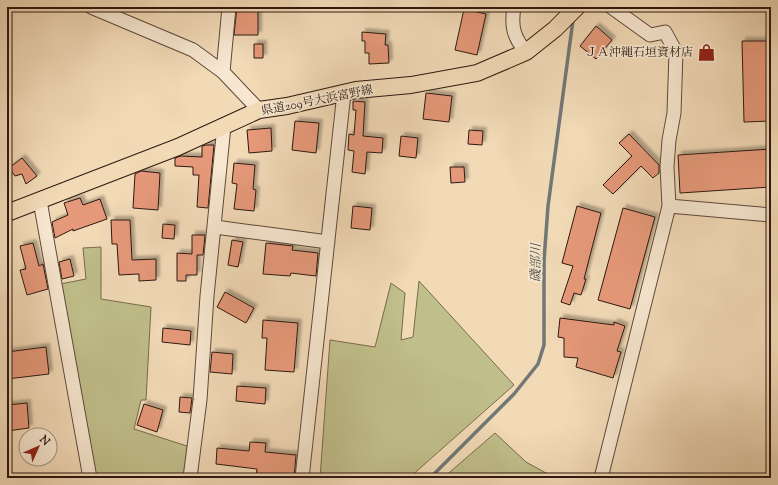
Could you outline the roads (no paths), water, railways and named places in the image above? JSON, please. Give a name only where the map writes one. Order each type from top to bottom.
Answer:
[{"type":"main road","name":"県道209号大浜富野線","points":[[7,213],[178,147],[259,110],[287,106],[356,90],[411,85],[477,73],[526,52],[555,29],[577,7]]},
{"type":"street","points":[[90,7],[193,50],[223,72],[259,110]]},
{"type":"street","points":[[223,72],[229,7]]},
{"type":"street","points":[[514,7],[513,30],[517,42],[526,52]]},
{"type":"street","points":[[601,478],[669,206],[669,140],[674,113],[676,52],[665,32],[650,35],[611,7]]},
{"type":"street","points":[[302,478],[344,93]]},
{"type":"street","points":[[190,478],[200,400],[206,311],[224,126]]},
{"type":"street","points":[[40,201],[90,478]]},
{"type":"street","points":[[669,206],[771,215]]},
{"type":"street","points":[[215,227],[328,242]]},
{"type":"waterway","name":"磯部川","points":[[430,478],[514,394],[538,364],[544,345],[544,261],[548,206],[573,20]]},
{"type":"place","name":"ＪＡ沖縄石垣資材店","points":[[706,52]]}]
